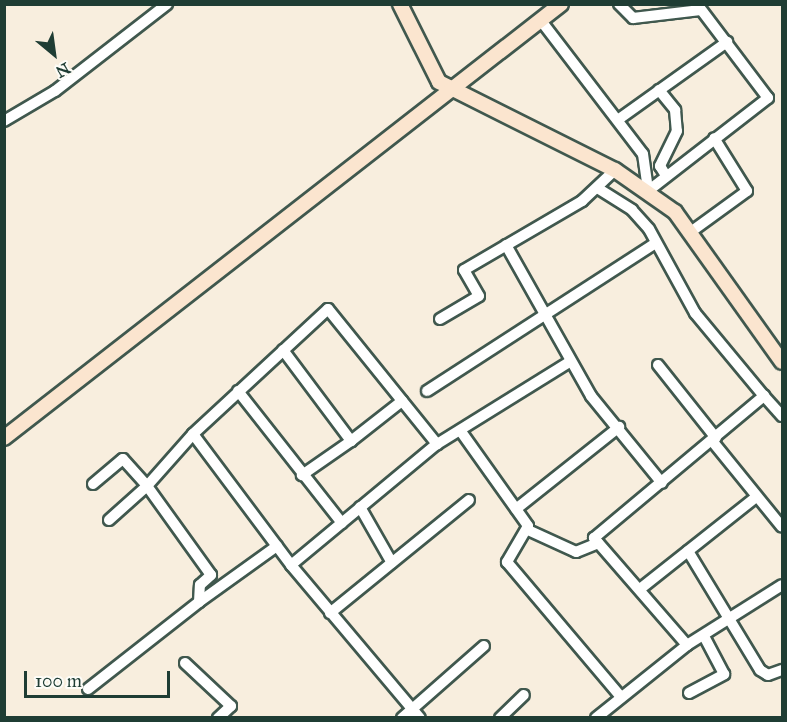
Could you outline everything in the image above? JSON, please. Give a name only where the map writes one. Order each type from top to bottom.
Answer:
[{"type":"street","points":[[4,121],[55,91],[167,4]]},
{"type":"street","points":[[400,4],[427,67],[450,89],[615,170],[648,191],[692,231],[783,362]]},
{"type":"street","points":[[4,438],[450,89],[542,22],[561,4]]},
{"type":"street","points":[[620,4],[633,18],[699,7],[768,98],[665,174],[648,191]]},
{"type":"street","points":[[542,22],[644,154],[648,191]]},
{"type":"street","points":[[619,119],[727,42]]},
{"type":"street","points":[[659,90],[675,110],[676,131],[660,166],[665,174]]},
{"type":"street","points":[[692,231],[747,191],[714,138]]},
{"type":"street","points":[[440,319],[479,296],[464,270],[599,189],[615,170]]},
{"type":"street","points":[[599,189],[632,210],[649,229],[653,245],[695,313],[783,416]]},
{"type":"street","points":[[506,245],[569,362],[662,483]]},
{"type":"street","points":[[427,391],[653,245]]},
{"type":"street","points":[[109,520],[147,486],[193,434],[328,309],[437,444]]},
{"type":"street","points":[[283,350],[351,441]]},
{"type":"street","points":[[291,565],[437,444],[462,433],[569,362]]},
{"type":"street","points":[[657,365],[756,497],[783,527]]},
{"type":"street","points":[[238,391],[342,523]]},
{"type":"street","points":[[687,645],[594,538],[764,396]]},
{"type":"street","points":[[302,475],[351,441],[402,401]]},
{"type":"street","points":[[516,509],[620,427]]},
{"type":"street","points":[[462,433],[516,509],[528,530],[576,552],[598,543]]},
{"type":"street","points":[[193,434],[291,565],[420,717]]},
{"type":"street","points":[[93,484],[123,459],[147,486],[211,575],[200,585],[199,602]]},
{"type":"street","points":[[640,590],[756,497]]},
{"type":"street","points":[[330,613],[469,500]]},
{"type":"street","points":[[360,507],[392,562]]},
{"type":"street","points":[[528,530],[507,562],[621,697]]},
{"type":"street","points":[[88,689],[199,602],[277,546]]},
{"type":"street","points":[[688,551],[715,587],[723,614],[734,619],[760,670],[768,675],[783,670]]},
{"type":"street","points":[[596,717],[687,645],[734,619],[783,585]]},
{"type":"street","points":[[689,693],[724,674],[704,636]]},
{"type":"street","points":[[402,717],[484,646]]},
{"type":"street","points":[[186,663],[231,706],[218,717]]},
{"type":"street","points":[[500,717],[524,696]]}]
